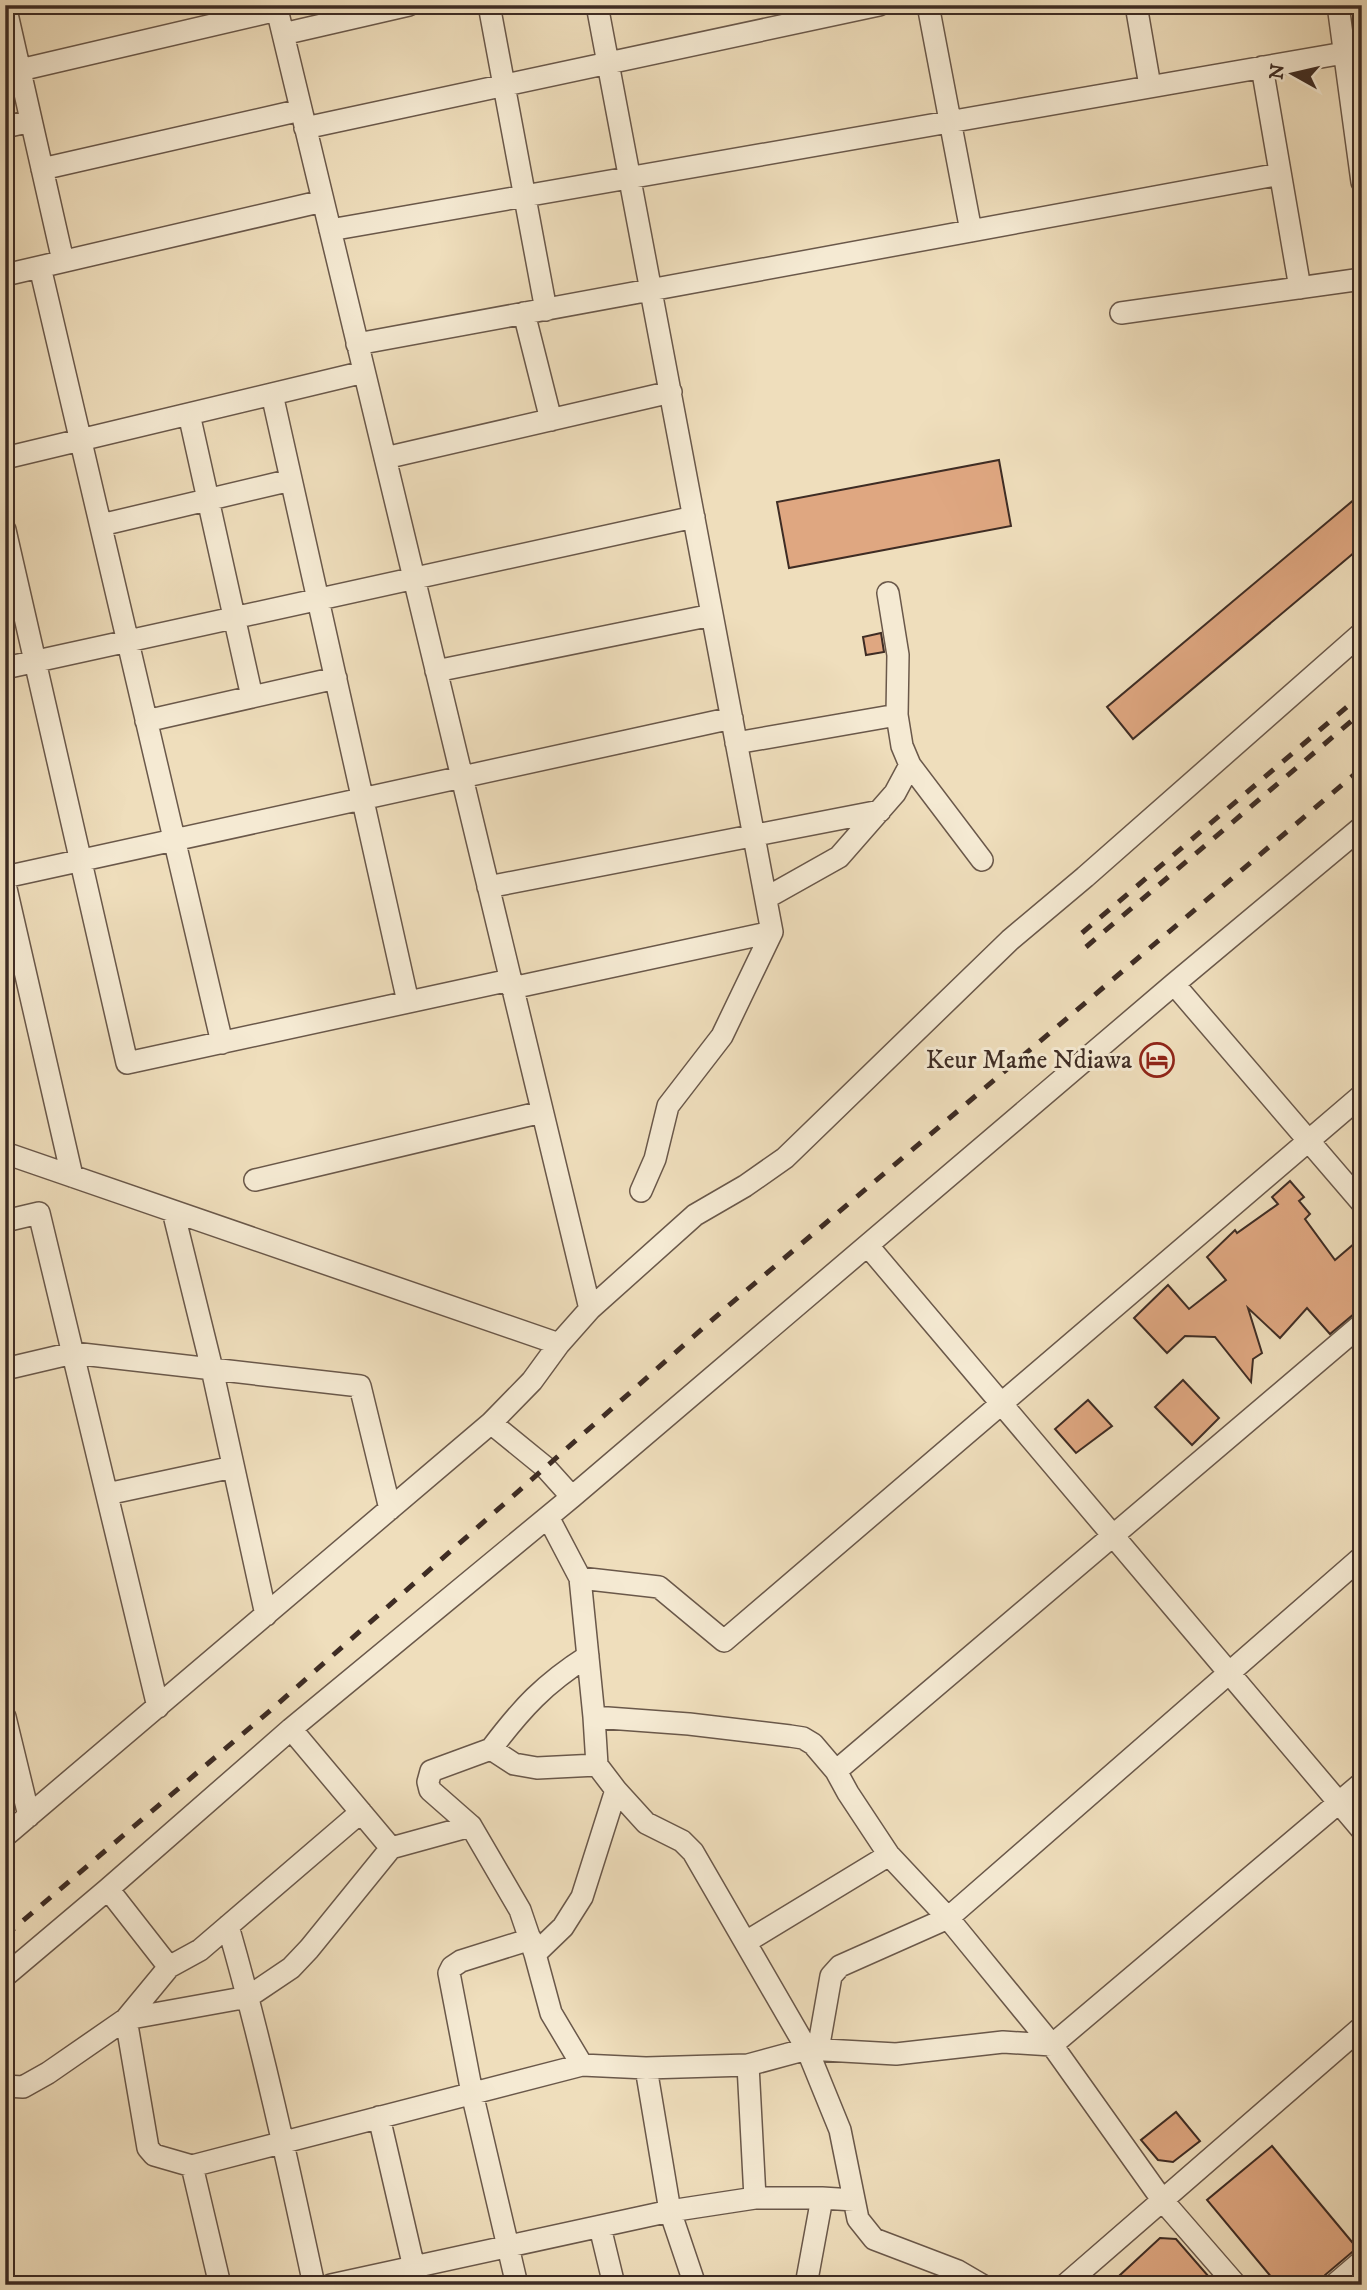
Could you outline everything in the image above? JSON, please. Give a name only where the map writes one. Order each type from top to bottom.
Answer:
[{"type":"street","points":[[5,5],[63,261]]},
{"type":"street","points":[[283,34],[409,5]]},
{"type":"street","points":[[489,5],[524,195],[535,312],[551,420]]},
{"type":"street","points":[[597,5],[772,932],[722,1037],[668,1106],[654,1159],[641,1191]]},
{"type":"street","points":[[43,169],[303,119],[504,86],[879,5]]},
{"type":"street","points":[[928,5],[971,231]]},
{"type":"street","points":[[1136,5],[1150,86]]},
{"type":"street","points":[[1338,5],[1362,183]]},
{"type":"street","points":[[20,69],[276,8],[590,1309]]},
{"type":"street","points":[[330,230],[1344,53]]},
{"type":"street","points":[[1262,67],[1300,288]]},
{"type":"street","points":[[5,127],[31,121]]},
{"type":"street","points":[[357,344],[1280,174]]},
{"type":"street","points":[[5,275],[323,201]]},
{"type":"street","points":[[40,267],[222,1043]]},
{"type":"street","points":[[1121,313],[1362,279]]},
{"type":"street","points":[[5,458],[364,372]]},
{"type":"street","points":[[385,458],[670,392]]},
{"type":"street","points":[[272,394],[408,1002]]},
{"type":"street","points":[[189,414],[252,697]]},
{"type":"street","points":[[100,525],[291,480]]},
{"type":"street","points":[[5,668],[694,517]]},
{"type":"street","points":[[5,530],[127,1063],[408,1002],[772,932]]},
{"type":"street","points":[[888,593],[898,655],[897,715],[902,746],[910,765],[982,860]]},
{"type":"street","points":[[436,671],[712,615]]},
{"type":"street","points":[[5,1836],[491,1423],[532,1381],[559,1344],[590,1309],[695,1215],[745,1186],[785,1158],[1010,940],[1096,868],[1362,633]]},
{"type":"street","points":[[146,721],[336,678]]},
{"type":"street","points":[[736,743],[897,715]]},
{"type":"street","points":[[5,877],[732,718]]},
{"type":"street","points":[[766,898],[839,857],[895,793],[910,765]]},
{"type":"street","points":[[488,887],[880,811]]},
{"type":"street","points":[[5,1976],[291,1729],[572,1497],[1362,827]]},
{"type":"street","points":[[5,884],[72,1176]]},
{"type":"street","points":[[1174,984],[1362,1203]]},
{"type":"street","points":[[580,1578],[659,1587],[724,1641],[1362,1095]]},
{"type":"street","points":[[255,1180],[542,1112]]},
{"type":"street","points":[[5,1153],[559,1344]]},
{"type":"street","points":[[173,1211],[212,1369],[266,1615]]},
{"type":"street","points":[[5,1221],[39,1213],[158,1707]]},
{"type":"street","points":[[869,1246],[1362,1830]]},
{"type":"street","points":[[836,1771],[1362,1324]]},
{"type":"street","points":[[5,1369],[73,1353],[360,1386],[390,1509]]},
{"type":"street","points":[[491,1423],[545,1467],[572,1497]]},
{"type":"street","points":[[107,1493],[233,1467]]},
{"type":"street","points":[[548,1517],[580,1578],[597,1766],[646,1823],[682,1841],[693,1853],[812,2049],[840,2130],[858,2219],[874,2239],[958,2271],[982,2285]]},
{"type":"street","points":[[812,2049],[831,1976],[840,1966],[948,1918],[1362,1557]]},
{"type":"street","points":[[582,2065],[551,2013],[520,1910],[471,1826],[430,1790],[428,1782],[431,1771],[491,1749],[520,1710],[556,1676],[588,1656]]},
{"type":"street","points":[[5,1717],[29,1816]]},
{"type":"street","points":[[593,1717],[689,1724],[803,1738],[813,1744],[836,1771],[889,1855],[948,1918],[1052,2045],[1163,2201],[1236,2285]]},
{"type":"street","points":[[291,1729],[391,1848]]},
{"type":"street","points":[[491,1749],[514,1764],[537,1768],[597,1766]]},
{"type":"street","points":[[127,2020],[148,2148],[154,2155],[192,2166],[582,2065],[646,2068],[748,2065],[812,2049],[896,2054],[1003,2042],[1052,2045],[1362,1783]]},
{"type":"street","points":[[517,2285],[472,2093],[449,1973],[452,1967],[461,1961],[533,1947],[563,1927],[582,1897],[616,1790]]},
{"type":"street","points":[[5,2085],[23,2087],[127,2020],[169,1967],[200,1950],[361,1812]]},
{"type":"street","points":[[127,2020],[248,1997],[291,1968],[391,1848],[471,1826]]},
{"type":"street","points":[[746,1942],[889,1855]]},
{"type":"street","points":[[108,1889],[169,1967]]},
{"type":"street","points":[[228,1926],[283,2142],[314,2285]]},
{"type":"street","points":[[1065,2285],[1362,2027]]},
{"type":"street","points":[[748,2065],[755,2198]]},
{"type":"street","points":[[646,2068],[670,2211],[695,2285]]},
{"type":"street","points":[[379,2118],[416,2276]]},
{"type":"street","points":[[192,2166],[220,2285]]},
{"type":"street","points":[[331,2285],[416,2276],[508,2247],[670,2211],[755,2198],[854,2200]]},
{"type":"street","points":[[806,2285],[822,2198]]},
{"type":"street","points":[[600,2227],[614,2285]]},
{"type":"street","points":[[1334,2285],[1362,2261]]},
{"type":"building","points":[[999,460],[1011,526],[789,568],[777,502]]},
{"type":"building","points":[[1362,493],[1362,546],[1133,739],[1107,707]]},
{"type":"building","points":[[881,633],[884,652],[866,655],[863,637]]},
{"type":"building","points":[[1290,1181],[1304,1197],[1299,1201],[1310,1214],[1305,1219],[1335,1260],[1362,1237],[1362,1291],[1354,1298],[1362,1311],[1354,1314],[1330,1334],[1307,1308],[1280,1338],[1248,1308],[1262,1353],[1253,1359],[1251,1382],[1215,1337],[1185,1336],[1167,1353],[1134,1318],[1168,1285],[1189,1309],[1226,1280],[1207,1257],[1235,1230],[1237,1233],[1278,1204],[1272,1197]]},
{"type":"building","points":[[1183,1380],[1219,1418],[1192,1445],[1155,1407]]},
{"type":"building","points":[[1088,1400],[1112,1426],[1076,1453],[1055,1429]]},
{"type":"building","points":[[1176,2112],[1200,2141],[1173,2162],[1158,2160],[1141,2140]]},
{"type":"building","points":[[1272,2146],[1357,2248],[1325,2275],[1321,2285],[1278,2285],[1207,2200]]},
{"type":"building","points":[[1160,2238],[1176,2239],[1216,2285],[1125,2285],[1119,2276]]},
{"type":"railway","points":[[1082,933],[1362,694]]},
{"type":"railway","points":[[1086,947],[1362,712]]},
{"type":"railway","points":[[5,1936],[272,1709],[728,1306],[1362,768]]},
{"type":"place","name":"Keur Mame Ndiawa","points":[[1157,1060]]}]
